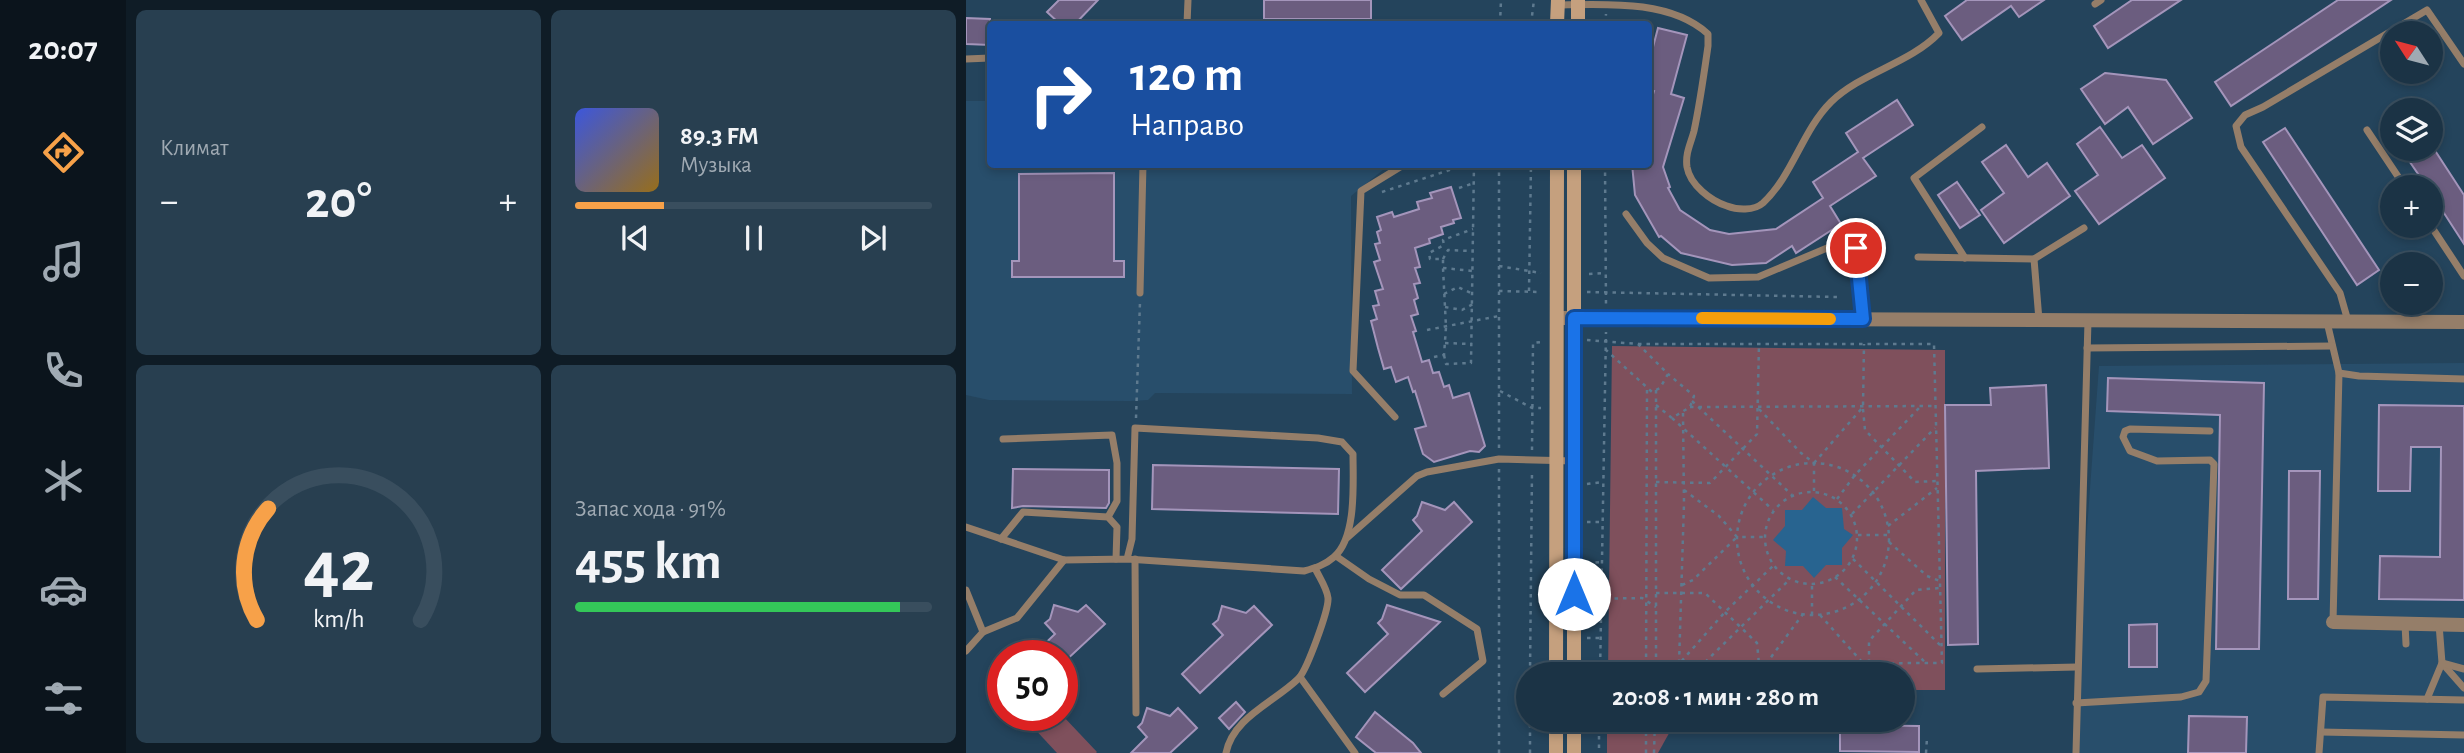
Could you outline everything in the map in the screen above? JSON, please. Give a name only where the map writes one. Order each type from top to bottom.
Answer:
[{"type":"main road","points":[[1577,21],[1578,2]]},
{"type":"main road","points":[[1558,3],[1558,21]]},
{"type":"main road","points":[[1556,662],[1557,168]]},
{"type":"main road","points":[[1574,168],[1574,662]]},
{"type":"main road","points":[[1556,732],[1556,753]]},
{"type":"main road","points":[[1574,732],[1574,753]]},
{"type":"street","points":[[1557,318],[2464,322]]},
{"type":"street","points":[[2333,622],[2464,625]]},
{"type":"lane","points":[[1187,21],[1188,0]]},
{"type":"lane","points":[[1558,3],[1623,2],[1674,12],[1698,24],[1708,34],[1694,133],[1686,153],[1687,170],[1700,190],[1714,201],[1742,209],[1760,206],[1781,183],[1821,112],[1838,96],[1917,51],[1939,33],[1921,0]]},
{"type":"lane","points":[[2347,321],[2340,293],[2241,147],[2236,126],[2245,115],[2427,10],[2464,64]]},
{"type":"lane","points":[[966,59],[987,58]]},
{"type":"lane","points":[[1965,258],[1914,178],[1982,127]]},
{"type":"lane","points":[[2367,130],[2397,175]]},
{"type":"lane","points":[[1140,293],[1143,168]]},
{"type":"lane","points":[[1395,417],[1353,371],[1362,191],[1399,168]]},
{"type":"lane","points":[[1626,214],[1647,243],[1663,258],[1709,278],[1758,277],[1839,243],[1851,243],[1856,248],[1863,319]]},
{"type":"lane","points":[[1918,257],[2034,259],[2084,228]]},
{"type":"lane","points":[[2439,238],[2464,276]]},
{"type":"lane","points":[[2034,259],[2039,320]]},
{"type":"lane","points":[[2076,753],[2088,320]]},
{"type":"lane","points":[[2326,321],[2339,373],[2333,622]]},
{"type":"lane","points":[[2087,348],[2332,346]]},
{"type":"lane","points":[[2339,373],[2464,379]]},
{"type":"lane","points":[[966,527],[1064,560],[1131,559],[1304,571],[1336,556],[1346,538],[1351,513],[1353,454],[1342,442],[1318,438],[1135,428],[1131,559],[1136,713]]},
{"type":"lane","points":[[2076,703],[2181,697],[2199,692],[2207,681],[2214,464],[2210,460],[2157,461],[2130,451],[2123,437],[2125,431],[2130,429],[2210,431]]},
{"type":"lane","points":[[1003,439],[1112,435],[1117,501],[1108,517]]},
{"type":"lane","points":[[1346,538],[1417,476],[1427,472],[1499,459],[1574,461]]},
{"type":"lane","points":[[1001,539],[1023,512],[1108,517],[1117,527],[1116,559]]},
{"type":"lane","points":[[1336,556],[1369,579],[1400,595],[1424,595],[1477,629],[1483,661],[1443,694]]},
{"type":"lane","points":[[966,651],[983,632],[1017,618],[1064,560]]},
{"type":"lane","points":[[1226,753],[1229,739],[1265,703],[1300,677],[1319,636],[1328,598],[1315,568]]},
{"type":"lane","points":[[966,590],[983,632]]},
{"type":"lane","points":[[2405,624],[2406,644]]},
{"type":"lane","points":[[2427,699],[2442,663],[2439,624]]},
{"type":"lane","points":[[2442,663],[2464,669]]},
{"type":"lane","points":[[2442,663],[2464,688]]},
{"type":"lane","points":[[1977,669],[2077,667]]},
{"type":"lane","points":[[1300,677],[1355,753]]},
{"type":"lane","points":[[2319,753],[2323,697],[2464,700]]},
{"type":"lane","points":[[2321,732],[2464,736]]},
{"type":"path","points":[[1500,21],[1501,0]]},
{"type":"path","points":[[1531,21],[1534,0]]},
{"type":"path","points":[[1378,183],[1382,194],[1457,168]]},
{"type":"path","points":[[1474,168],[1474,183],[1474,229],[1474,251],[1474,271],[1471,363],[1446,365],[1443,259],[1448,250],[1474,251]]},
{"type":"path","points":[[1529,291],[1531,168]]},
{"type":"path","points":[[1600,662],[1606,350],[1605,168]]},
{"type":"path","points":[[1459,188],[1474,183]]},
{"type":"path","points":[[1443,259],[1430,259],[1429,253],[1444,245],[1443,240],[1474,229]]},
{"type":"path","points":[[1443,268],[1474,271]]},
{"type":"path","points":[[1444,294],[1458,287],[1473,294]]},
{"type":"path","points":[[1499,291],[1557,291]]},
{"type":"path","points":[[1574,292],[1838,297]]},
{"type":"path","points":[[1135,428],[1140,293]]},
{"type":"path","points":[[1445,307],[1462,310],[1473,304]]},
{"type":"path","points":[[1427,330],[1499,316]]},
{"type":"path","points":[[1606,340],[1638,344],[1934,344],[1942,663],[1915,663]]},
{"type":"path","points":[[1445,343],[1472,344]]},
{"type":"path","points":[[1530,662],[1533,343]]},
{"type":"path","points":[[1656,482],[1710,483],[1757,434],[1759,343]]},
{"type":"path","points":[[1864,343],[1865,430],[1915,482],[1937,481]]},
{"type":"path","points":[[1638,344],[1694,396],[1690,407],[1672,418]]},
{"type":"path","points":[[1606,350],[1652,392],[1660,388],[1668,374]]},
{"type":"path","points":[[1434,357],[1444,355]]},
{"type":"path","points":[[1646,662],[1647,388]]},
{"type":"path","points":[[1656,390],[1657,662]]},
{"type":"path","points":[[1500,391],[1532,408],[1549,408]]},
{"type":"path","points":[[1692,401],[1792,495]]},
{"type":"path","points":[[1656,405],[1774,510]]},
{"type":"path","points":[[1690,407],[1936,407]]},
{"type":"path","points":[[1814,491],[1814,463],[1863,407]]},
{"type":"path","points":[[1837,499],[1855,475],[1920,407]]},
{"type":"path","points":[[1757,408],[1814,463]]},
{"type":"path","points":[[1679,662],[1684,490],[1683,413]]},
{"type":"path","points":[[1531,425],[1540,425]]},
{"type":"path","points":[[1852,514],[1936,427]]},
{"type":"path","points":[[1814,463],[1835,466],[1855,475],[1872,491],[1882,508],[1889,535],[1887,555],[1876,581],[1858,600],[1840,610],[1820,615],[1784,609],[1768,600],[1753,585],[1741,562],[1737,537],[1742,513],[1754,492],[1771,476],[1792,466],[1814,463]]},
{"type":"path","points":[[1584,484],[1603,482]]},
{"type":"path","points":[[1888,526],[1937,488]]},
{"type":"path","points":[[1684,490],[1719,516],[1737,537]]},
{"type":"path","points":[[1814,491],[1837,499],[1852,514],[1858,535],[1853,559],[1835,577],[1824,582],[1812,584],[1790,579],[1774,565],[1767,550],[1767,523],[1774,510],[1792,495],[1814,491]]},
{"type":"path","points":[[1584,523],[1603,522]]},
{"type":"path","points":[[1858,535],[1889,535]]},
{"type":"path","points":[[1682,585],[1693,580],[1737,537],[1765,537]]},
{"type":"path","points":[[1889,542],[1927,576],[1940,582]]},
{"type":"path","points":[[1853,559],[1941,646]]},
{"type":"path","points":[[1583,563],[1602,562]]},
{"type":"path","points":[[1681,662],[1725,612],[1774,565]]},
{"type":"path","points":[[1835,577],[1926,663]]},
{"type":"path","points":[[1704,662],[1790,579]]},
{"type":"path","points":[[1812,584],[1812,615]]},
{"type":"path","points":[[1869,662],[1869,641],[1916,590],[1940,588]]},
{"type":"path","points":[[1656,593],[1705,593],[1758,643],[1759,662]]},
{"type":"path","points":[[1583,599],[1643,598],[1656,607]]},
{"type":"path","points":[[1767,662],[1803,614]]},
{"type":"path","points":[[1820,615],[1862,662]]},
{"type":"path","points":[[1583,638],[1600,638]]},
{"type":"path","points":[[1530,732],[1530,753]]},
{"type":"path","points":[[1599,753],[1600,732]]},
{"type":"path","points":[[1646,732],[1646,753]]},
{"type":"path","points":[[1654,753],[1655,732]]},
{"type":"path","points":[[1530,736],[1539,737]]},
{"type":"path","points":[[1592,738],[1600,738]]},
{"type":"path","points":[[1926,753],[1927,738]]},
{"type":"shaded area","points":[[966,101],[987,101],[987,168],[1385,168],[1351,196],[1352,394],[1155,393],[1148,400],[1129,401],[989,400],[966,395]]},
{"type":"shaded area","points":[[1612,346],[1945,350],[1945,690],[1915,690],[1915,662],[1608,662]]},
{"type":"shaded area","points":[[2464,363],[2464,753],[2078,753],[2077,666],[2099,366]]},
{"type":"shaded area","points":[[1813,497],[1826,508],[1842,508],[1844,529],[1853,535],[1842,548],[1842,565],[1826,565],[1814,578],[1803,566],[1785,566],[1786,551],[1773,540],[1785,526],[1785,510],[1802,510]]},
{"type":"shaded area","points":[[1037,731],[1077,731],[1097,752],[1096,753],[1057,753]]},
{"type":"shaded area","points":[[1607,732],[1670,732],[1658,753],[1607,753]]},
{"type":"building","points":[[1059,0],[1098,0],[1078,21],[1057,21],[1047,12]]},
{"type":"building","points":[[1264,0],[1371,0],[1371,19],[1264,19]]},
{"type":"building","points":[[1967,0],[2044,0],[2019,17],[2011,6],[1962,40],[1945,16]]},
{"type":"building","points":[[2132,0],[2181,0],[2108,48],[2094,26]]},
{"type":"building","points":[[2338,0],[2391,0],[2231,106],[2215,82]]},
{"type":"building","points":[[966,18],[990,19],[987,21],[987,45],[966,44]]},
{"type":"building","points":[[1658,28],[1687,35],[1671,94],[1684,98],[1663,167],[1670,187],[1668,188],[1680,210],[1710,230],[1729,234],[1776,229],[1823,198],[1813,182],[1858,152],[1846,133],[1897,100],[1913,125],[1863,158],[1876,176],[1830,206],[1841,224],[1796,253],[1792,246],[1766,263],[1732,265],[1681,253],[1659,237],[1635,195],[1632,168],[1652,168],[1652,51]]},
{"type":"building","points":[[2105,73],[2166,80],[2192,118],[2153,144],[2128,107],[2105,124],[2081,89]]},
{"type":"building","points":[[2100,127],[2122,158],[2142,145],[2165,178],[2099,224],[2075,191],[2098,175],[2077,144]]},
{"type":"building","points":[[2285,128],[2379,270],[2357,285],[2263,142]]},
{"type":"building","points":[[2006,145],[2028,177],[2047,163],[2070,196],[2004,243],[1981,210],[2004,193],[1982,162]]},
{"type":"building","points":[[2409,161],[2442,161],[2464,195],[2464,244],[2443,212],[2443,175],[2419,175]]},
{"type":"building","points":[[1114,173],[1114,261],[1124,261],[1124,277],[1012,277],[1012,261],[1019,261],[1019,174]]},
{"type":"building","points":[[1957,182],[1980,215],[1960,228],[1938,195]]},
{"type":"building","points":[[1451,187],[1461,218],[1441,227],[1443,234],[1429,239],[1430,243],[1415,248],[1420,267],[1415,268],[1420,283],[1414,284],[1418,298],[1414,300],[1418,314],[1411,316],[1416,331],[1413,332],[1422,362],[1429,360],[1433,373],[1439,372],[1444,387],[1449,385],[1453,398],[1469,393],[1485,446],[1479,452],[1470,451],[1434,462],[1423,454],[1415,429],[1426,426],[1415,391],[1413,392],[1408,377],[1396,382],[1391,367],[1384,369],[1378,348],[1371,321],[1377,319],[1373,306],[1379,305],[1375,291],[1383,289],[1374,262],[1380,260],[1375,244],[1380,243],[1377,232],[1381,230],[1377,217],[1392,212],[1394,217],[1419,209],[1417,202],[1432,198],[1430,193]]},
{"type":"building","points":[[2108,378],[2264,383],[2259,649],[2216,649],[2220,415],[2107,411]]},
{"type":"building","points":[[2046,385],[2049,468],[1976,471],[1978,644],[1948,645],[1945,405],[1991,405],[1990,388]]},
{"type":"building","points":[[2379,405],[2464,406],[2464,600],[2379,599],[2380,556],[2440,557],[2441,447],[2411,447],[2410,491],[2378,491]]},
{"type":"building","points":[[1153,465],[1339,469],[1338,514],[1152,509]]},
{"type":"building","points":[[1013,469],[1109,470],[1109,503],[1106,508],[1012,508]]},
{"type":"building","points":[[2289,471],[2320,471],[2318,599],[2288,599]]},
{"type":"building","points":[[1422,502],[1445,510],[1454,502],[1472,522],[1401,589],[1382,570],[1422,531],[1413,520]]},
{"type":"building","points":[[1054,605],[1078,612],[1086,605],[1105,624],[1078,649],[1078,640],[1049,640],[1055,634],[1045,623],[1050,619]]},
{"type":"building","points":[[1387,605],[1440,622],[1365,692],[1347,673],[1388,634],[1378,623]]},
{"type":"building","points":[[1222,606],[1246,613],[1254,606],[1272,625],[1200,693],[1182,674],[1223,635],[1213,624],[1218,620]]},
{"type":"building","points":[[2157,624],[2157,667],[2129,667],[2129,625]]},
{"type":"building","points":[[1236,702],[1245,712],[1229,729],[1219,718]]},
{"type":"building","points":[[1147,708],[1170,716],[1178,708],[1197,728],[1170,753],[1131,753],[1147,737],[1138,727]]},
{"type":"building","points":[[1375,712],[1413,743],[1421,753],[1376,753],[1356,737]]},
{"type":"building","points":[[2189,716],[2247,717],[2246,753],[2188,753]]},
{"type":"building","points":[[1915,726],[1919,726],[1919,752],[1840,751],[1840,732],[1915,732]]},
{"type":"slow traffic","points":[[1702,318],[1830,319]]},
{"type":"route","points":[[1574,594],[1574,318],[1863,319],[1856,248]]}]
